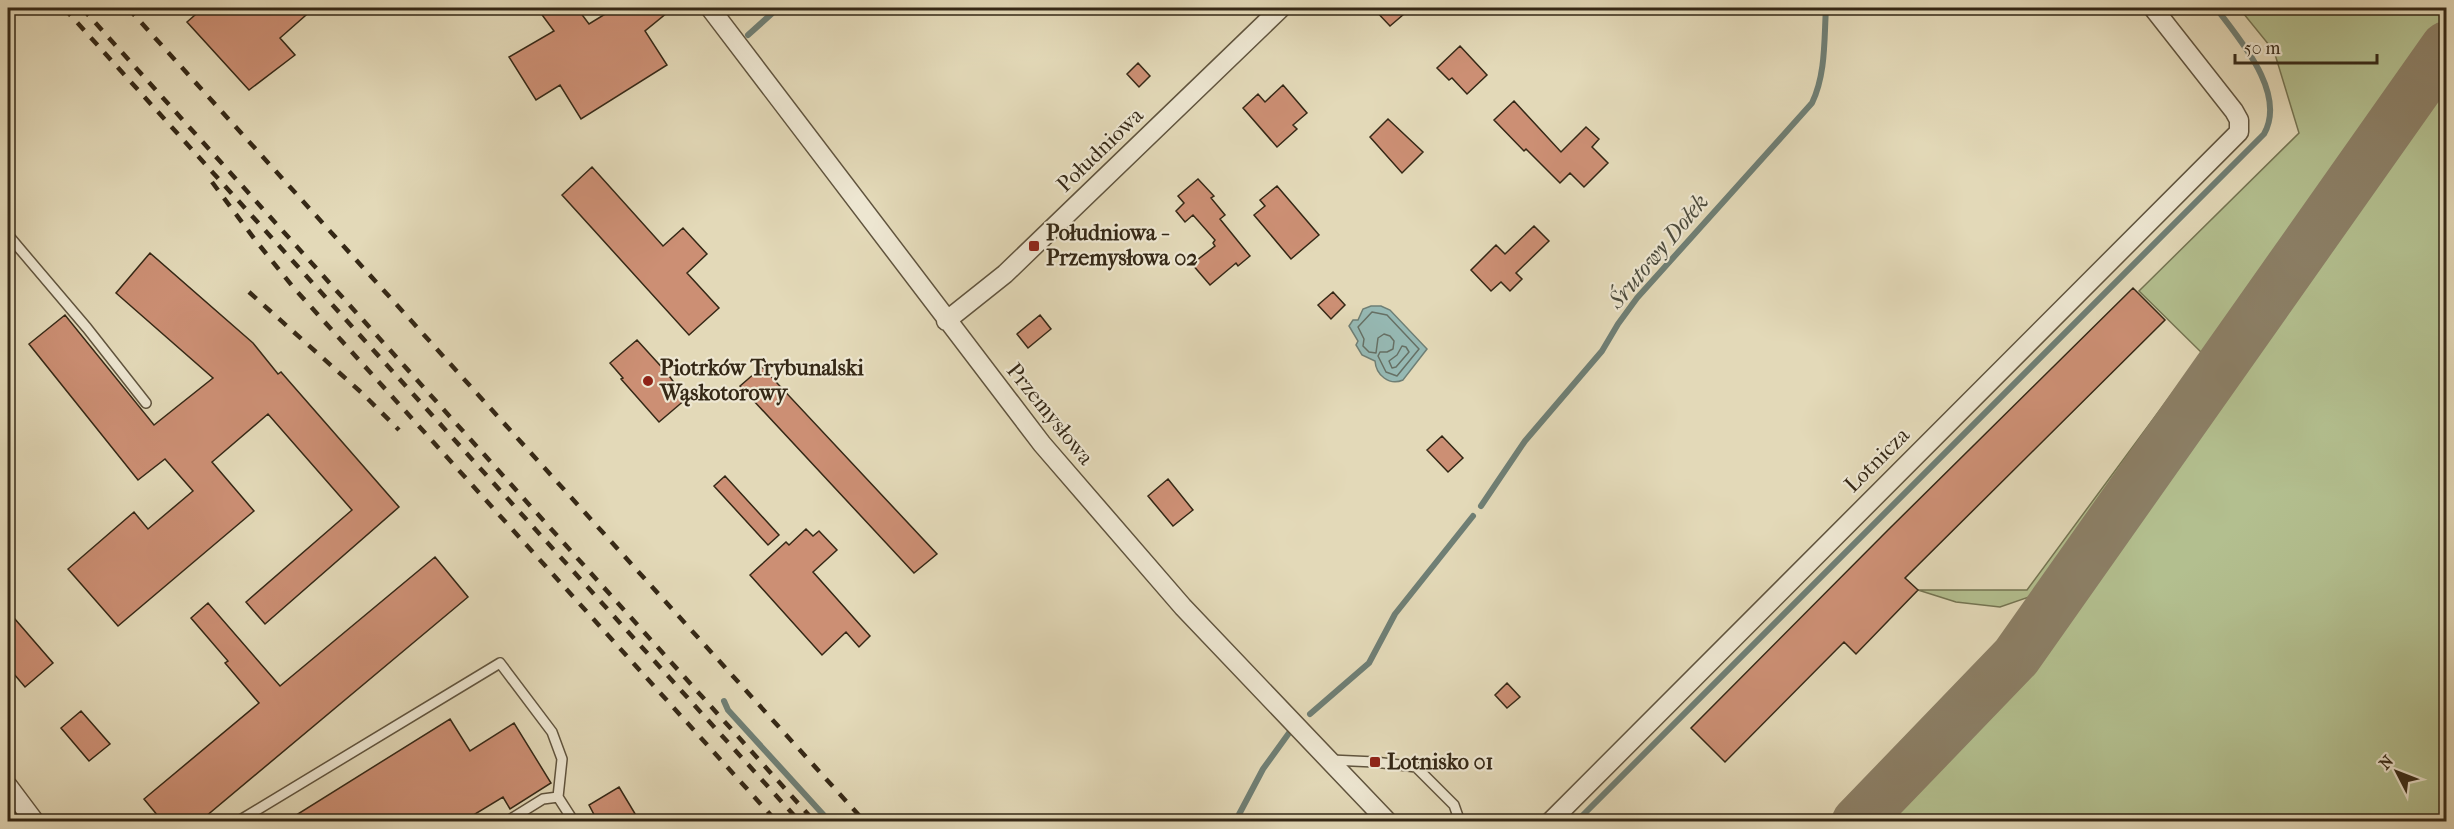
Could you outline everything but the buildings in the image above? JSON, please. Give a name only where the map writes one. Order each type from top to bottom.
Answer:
[{"type":"street","name":"Przemysłowa","points":[[710,8],[946,321],[1042,444],[1183,607],[1388,822]]},
{"type":"street","name":"Południowa","points":[[946,321],[1005,274],[1281,8]]},
{"type":"street","name":"Lotnicza","points":[[1550,822],[2239,132],[2239,120],[2234,111],[2153,8]]},
{"type":"street","points":[[8,786],[35,822]]},
{"type":"lane","points":[[8,235],[87,328],[146,403]]},
{"type":"lane","points":[[237,822],[500,663],[552,732],[562,759],[558,797],[574,822]]},
{"type":"lane","points":[[1329,760],[1384,762],[1416,767],[1454,805],[1460,822]]},
{"type":"lane","points":[[506,822],[543,800],[558,797]]},
{"type":"green space","points":[[2239,8],[2446,8],[2446,14],[2272,262],[2049,590],[2000,607],[1956,602],[1918,590],[2027,590],[2202,353],[2139,291],[2299,133],[2274,51]]},
{"type":"green space","points":[[2446,64],[2446,821],[1871,821],[1993,698],[2023,664]]},
{"type":"water","points":[[1381,306],[1390,310],[1427,349],[1403,380],[1393,382],[1384,378],[1378,371],[1375,361],[1362,355],[1356,345],[1358,341],[1349,326],[1353,320],[1358,320],[1363,309]]},
{"type":"waterway","points":[[748,35],[778,8]]},
{"type":"waterway","name":"Śrutowy Dołek","points":[[1481,506],[1525,441],[1602,351],[1637,298],[1812,103],[1822,68],[1826,8]]},
{"type":"waterway","points":[[1576,822],[2264,134],[2270,118],[2270,102],[2265,85],[2248,51],[2216,8]]},
{"type":"waterway","name":"Śrutowy Dołek","points":[[1310,714],[1369,663],[1395,614],[1473,516]]},
{"type":"waterway","points":[[724,701],[728,710],[830,822]]},
{"type":"waterway","name":"Śrutowy Dołek","points":[[1235,822],[1263,769],[1289,733]]},
{"type":"taxiway","points":[[1857,822],[2016,657],[2446,47]]},
{"type":"railway","points":[[64,8],[800,822]]},
{"type":"railway","points":[[82,8],[815,822]]},
{"type":"railway","points":[[128,8],[865,822]]},
{"type":"railway","points":[[212,182],[293,287],[777,822]]},
{"type":"railway","points":[[249,292],[363,394],[399,430]]},
{"type":"place","name":"Południowa - Przemysłowa 02","points":[[1034,246]]},
{"type":"place","name":"Piotrków Trybunalski Wąskotorowy","points":[[648,381]]},
{"type":"place","name":"Lotnisko 01","points":[[1375,762]]}]
